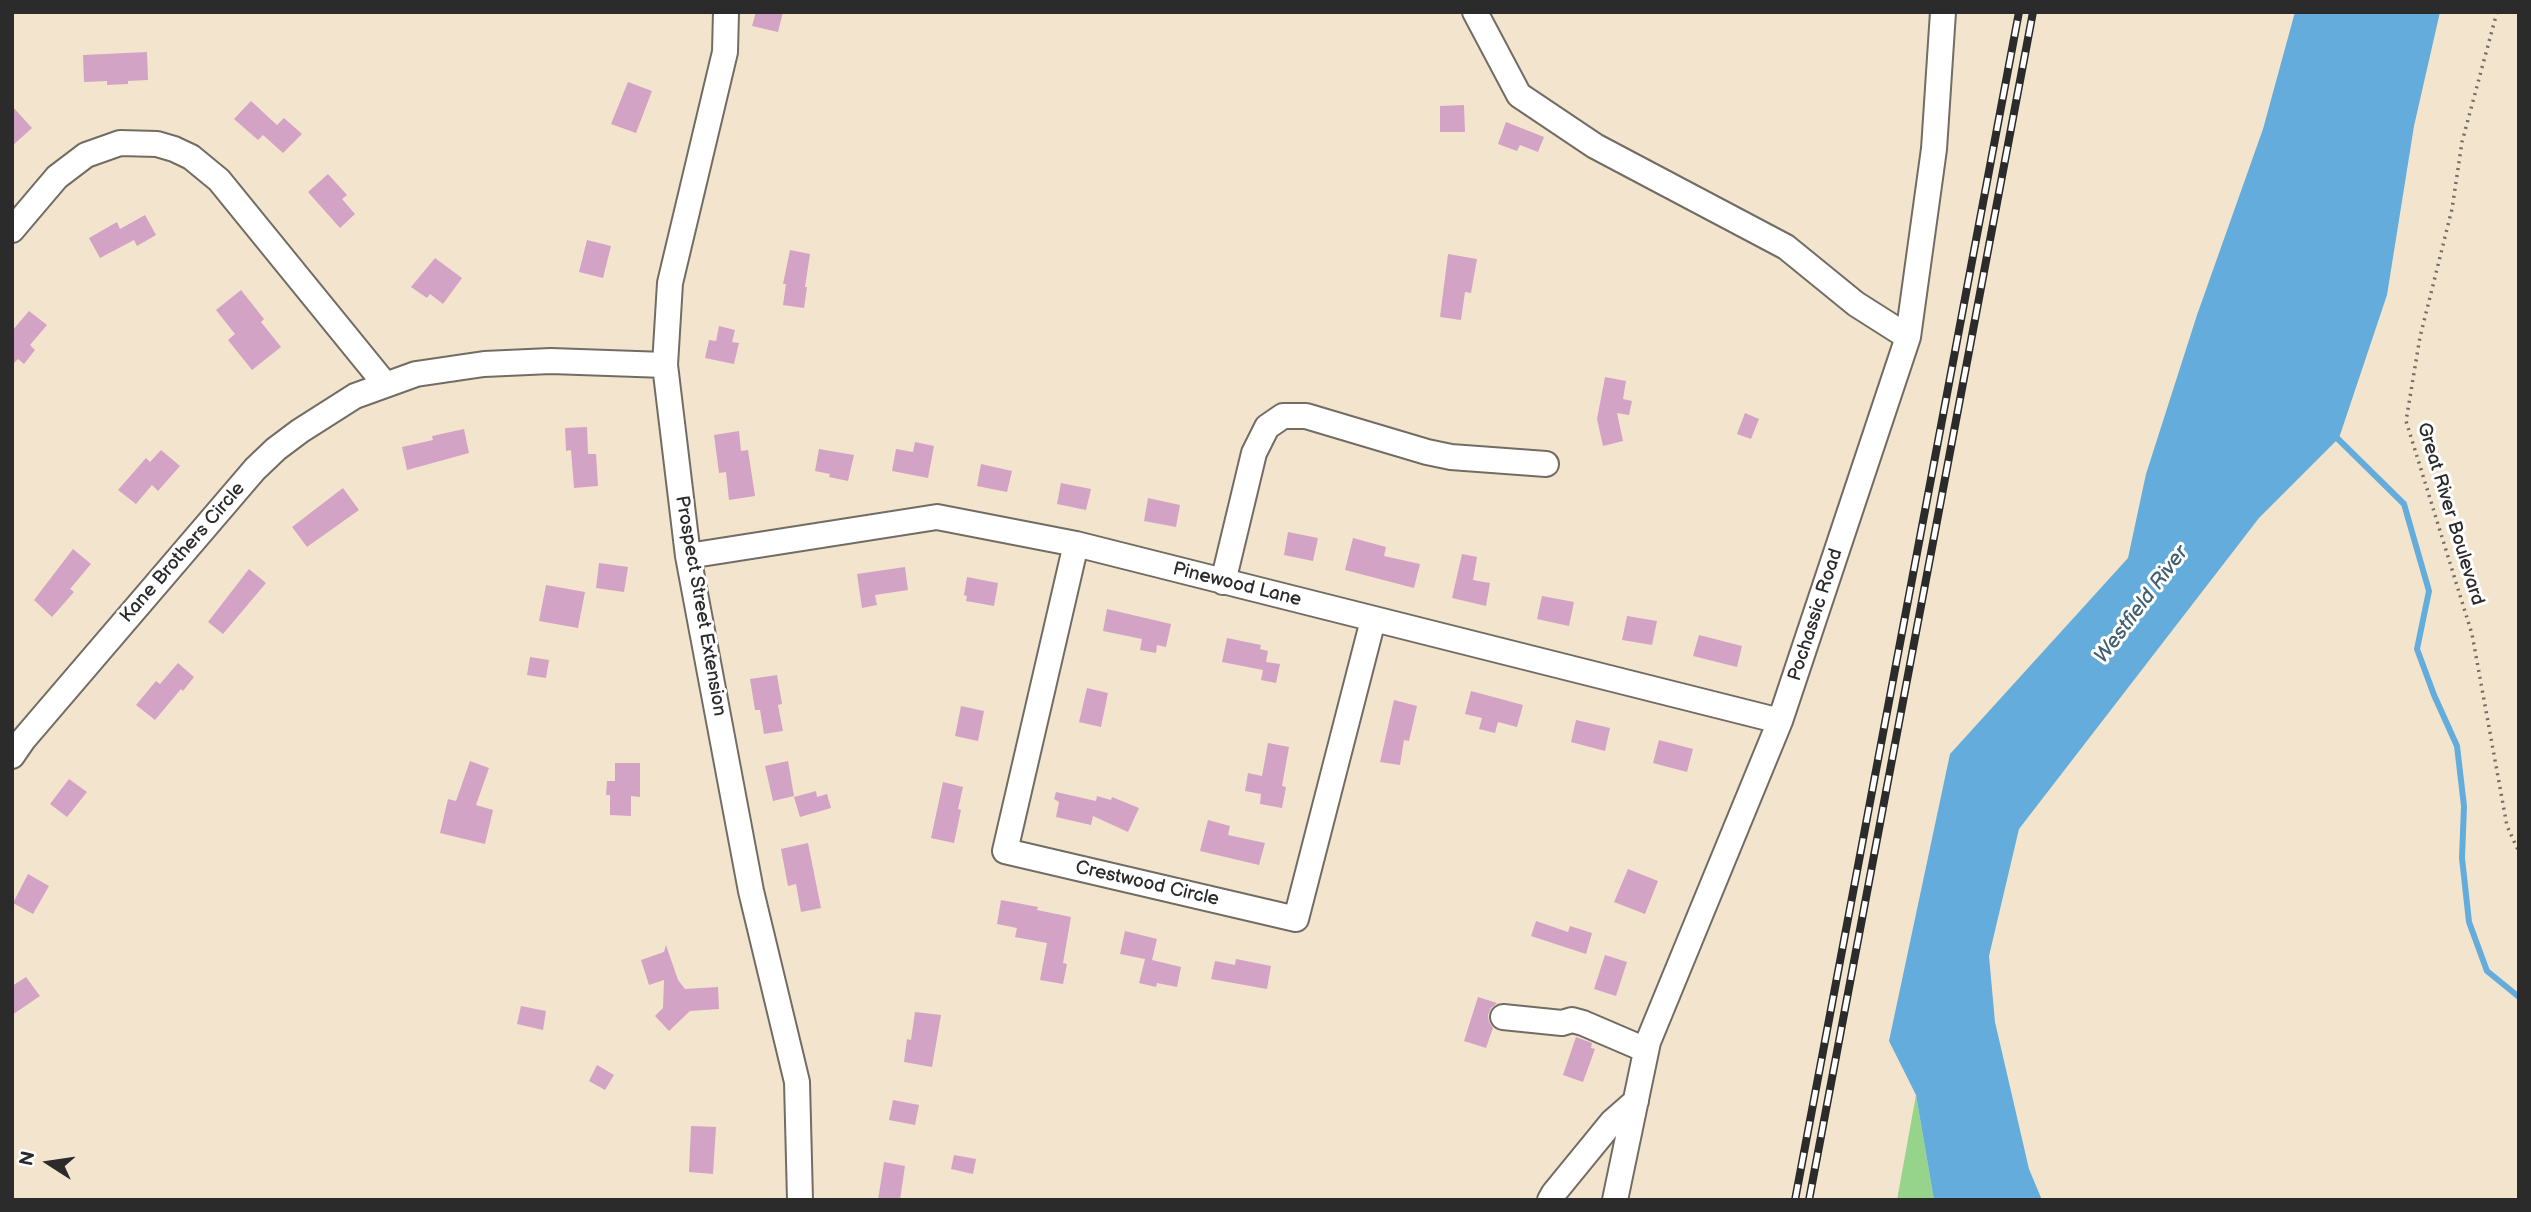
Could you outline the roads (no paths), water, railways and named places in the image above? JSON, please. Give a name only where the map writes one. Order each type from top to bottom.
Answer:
[{"type":"street","name":"Prospect Street Extension","points":[[726,12],[725,52],[670,283],[665,365],[688,556],[751,891],[797,1082],[800,1200]]},
{"type":"street","points":[[1475,12],[1519,95],[1595,146],[1786,247],[1856,304],[1908,337]]},
{"type":"street","name":"Pochassic Road","points":[[1615,1200],[1646,1051],[1780,721],[1908,337],[1934,149],[1942,12]]},
{"type":"street","points":[[12,230],[57,177],[86,155],[120,143],[157,144],[174,149],[191,157],[219,180],[385,384]]},
{"type":"street","name":"Kane Brothers Circle","points":[[12,757],[23,740],[255,469],[276,449],[355,396],[416,374],[484,363],[665,365]]},
{"type":"street","points":[[1223,582],[1254,453],[1267,427],[1283,416],[1306,416],[1439,455],[1546,464]]},
{"type":"street","name":"Pinewood Lane","points":[[688,556],[937,517],[1076,544],[1780,721]]},
{"type":"street","name":"Crestwood Circle","points":[[1076,544],[1004,851],[1296,919],[1373,620]]},
{"type":"street","points":[[1503,1017],[1562,1023],[1572,1020],[1595,1027],[1646,1051]]},
{"type":"street","points":[[1550,1200],[1612,1122],[1636,1101]]},
{"type":"water","name":"Westfield River","points":[[2295,12],[2440,12],[2414,126],[2387,295],[2339,438],[2259,518],[2019,829],[1989,956],[1995,1022],[2029,1169],[2042,1200],[1934,1200],[1916,1095],[1889,1041],[1950,754],[2128,558],[2146,474],[2197,315],[2263,129]]},
{"type":"waterway","points":[[2333,434],[2404,504],[2429,591],[2417,649],[2457,746],[2464,806],[2462,858],[2469,922],[2487,971],[2519,997]]},
{"type":"railway","points":[[1795,1200],[2019,12]]},
{"type":"railway","points":[[1809,1200],[2033,12]]}]
